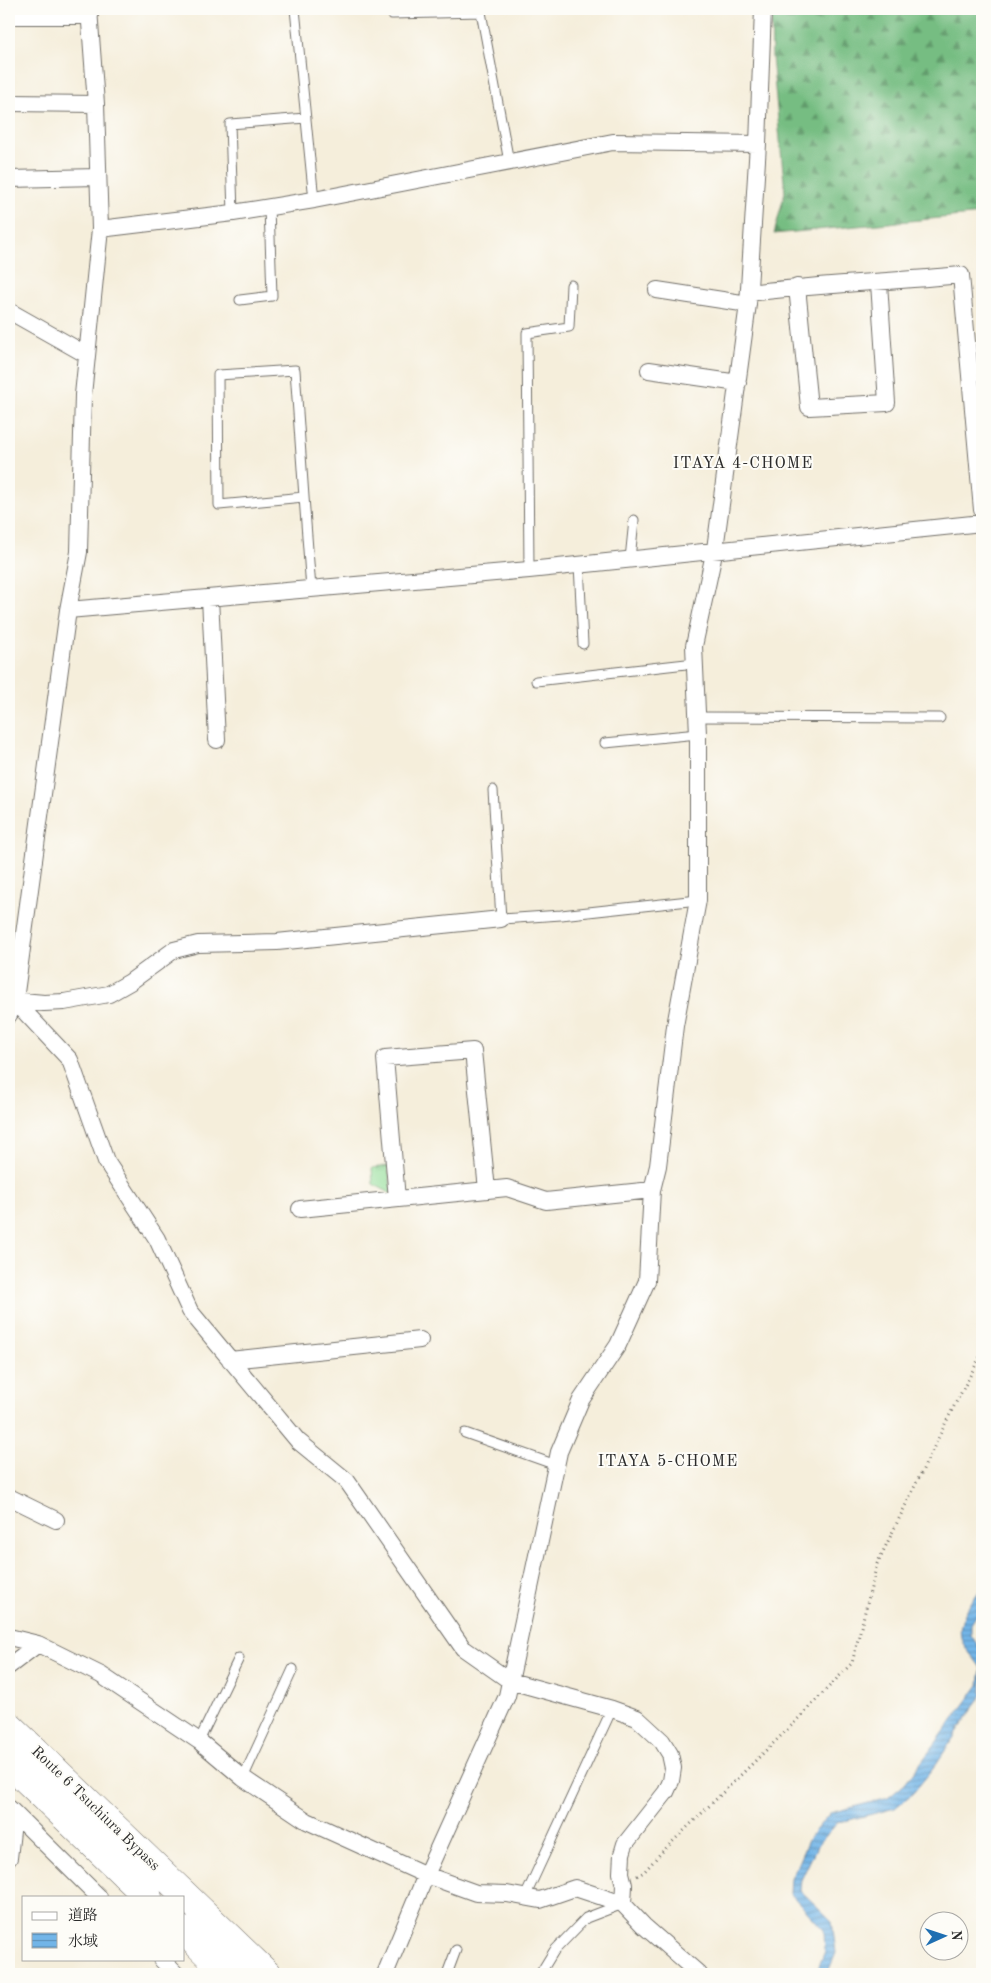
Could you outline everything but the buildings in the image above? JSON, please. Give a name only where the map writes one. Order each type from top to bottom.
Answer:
[{"type":"highway","name":"Route 6 Tsuchiura Bypass","points":[[9,1726],[267,1974]]},
{"type":"highway","name":"Route 6 Tsuchiura Bypass","points":[[9,1763],[147,1896]]},
{"type":"highway","points":[[185,1933],[228,1974]]},
{"type":"street","points":[[385,1974],[426,1875],[507,1696],[559,1452],[581,1400],[618,1345],[647,1281],[652,1190],[658,1166],[675,1026],[698,900],[698,734],[694,646],[715,550],[748,299],[758,144],[763,9]]},
{"type":"street","points":[[9,16],[90,12],[96,104],[100,230],[83,395],[79,552],[68,610],[10,1002]]},
{"type":"street","points":[[9,103],[96,104]]},
{"type":"street","points":[[100,230],[233,214],[613,142],[758,144]]},
{"type":"street","points":[[9,179],[98,177]]},
{"type":"street","points":[[656,290],[748,299],[797,287],[880,283],[961,275],[982,510]]},
{"type":"street","points":[[797,287],[808,407],[887,403],[880,283]]},
{"type":"street","points":[[9,311],[87,355]]},
{"type":"street","points":[[649,370],[738,383]]},
{"type":"street","points":[[68,610],[529,570],[982,524]]},
{"type":"street","points":[[210,598],[217,740]]},
{"type":"street","points":[[10,1002],[64,1002],[109,994],[130,982],[174,950],[198,944],[276,942],[501,919]]},
{"type":"street","points":[[10,1002],[70,1060],[106,1161],[157,1239],[190,1311],[298,1441],[347,1481],[463,1648],[510,1681],[612,1709],[637,1718],[662,1741],[670,1754],[673,1768],[671,1781],[666,1792],[625,1844],[622,1854],[621,1873],[624,1885],[623,1904]]},
{"type":"street","points":[[397,1199],[385,1058],[473,1051],[488,1190]]},
{"type":"street","points":[[300,1208],[507,1188],[546,1201],[652,1190]]},
{"type":"street","points":[[230,1360],[420,1340]]},
{"type":"street","points":[[9,1497],[56,1520]]},
{"type":"street","points":[[9,1637],[38,1644],[101,1675],[199,1741],[244,1778],[307,1821],[426,1875],[476,1893],[508,1894],[540,1900],[575,1888],[623,1904],[644,1926],[699,1974]]},
{"type":"street","points":[[9,1666],[38,1644]]},
{"type":"street","points":[[9,1858],[12,1810]]},
{"type":"street","points":[[12,1810],[97,1896]]},
{"type":"street","points":[[162,1960],[176,1974]]},
{"type":"lane","points":[[295,9],[314,200]]},
{"type":"lane","points":[[392,14],[481,12],[509,162]]},
{"type":"lane","points":[[233,214],[230,124],[306,118]]},
{"type":"lane","points":[[240,300],[272,296],[268,207]]},
{"type":"lane","points":[[529,570],[527,333],[569,327],[570,284]]},
{"type":"lane","points":[[304,497],[219,504],[218,375],[294,370],[304,497],[311,589]]},
{"type":"lane","points":[[630,559],[634,520]]},
{"type":"lane","points":[[579,564],[583,644]]},
{"type":"lane","points":[[536,682],[695,663]]},
{"type":"lane","points":[[697,717],[940,718]]},
{"type":"lane","points":[[605,743],[698,734]]},
{"type":"lane","points":[[493,790],[501,919],[561,915],[698,900]]},
{"type":"lane","points":[[464,1434],[556,1465]]},
{"type":"lane","points":[[199,1741],[240,1658]]},
{"type":"lane","points":[[244,1778],[293,1669]]},
{"type":"lane","points":[[525,1897],[612,1709]]},
{"type":"lane","points":[[540,1974],[554,1951],[586,1918],[623,1904]]},
{"type":"lane","points":[[447,1974],[456,1950]]},
{"type":"path","points":[[624,1885],[644,1872],[852,1663],[878,1564],[950,1414],[982,1353]]},
{"type":"green space","points":[[771,9],[982,9],[982,214],[774,234],[785,192],[772,57]]},
{"type":"green space","points":[[388,1166],[392,1194],[373,1184],[372,1168]]},
{"type":"water","points":[[982,1587],[982,1606],[971,1624],[971,1635],[982,1652],[982,1695],[932,1770],[913,1793],[895,1808],[837,1823],[817,1846],[801,1880],[800,1890],[832,1921],[836,1953],[827,1974],[816,1974],[825,1951],[824,1930],[790,1893],[791,1879],[809,1838],[830,1813],[888,1798],[905,1784],[979,1685],[981,1668],[962,1641],[960,1634],[963,1619],[969,1605]]},
{"type":"district","name":"ITAYA 4-CHOME","points":[[743,464]]},
{"type":"district","name":"ITAYA 5-CHOME","points":[[668,1462]]}]
